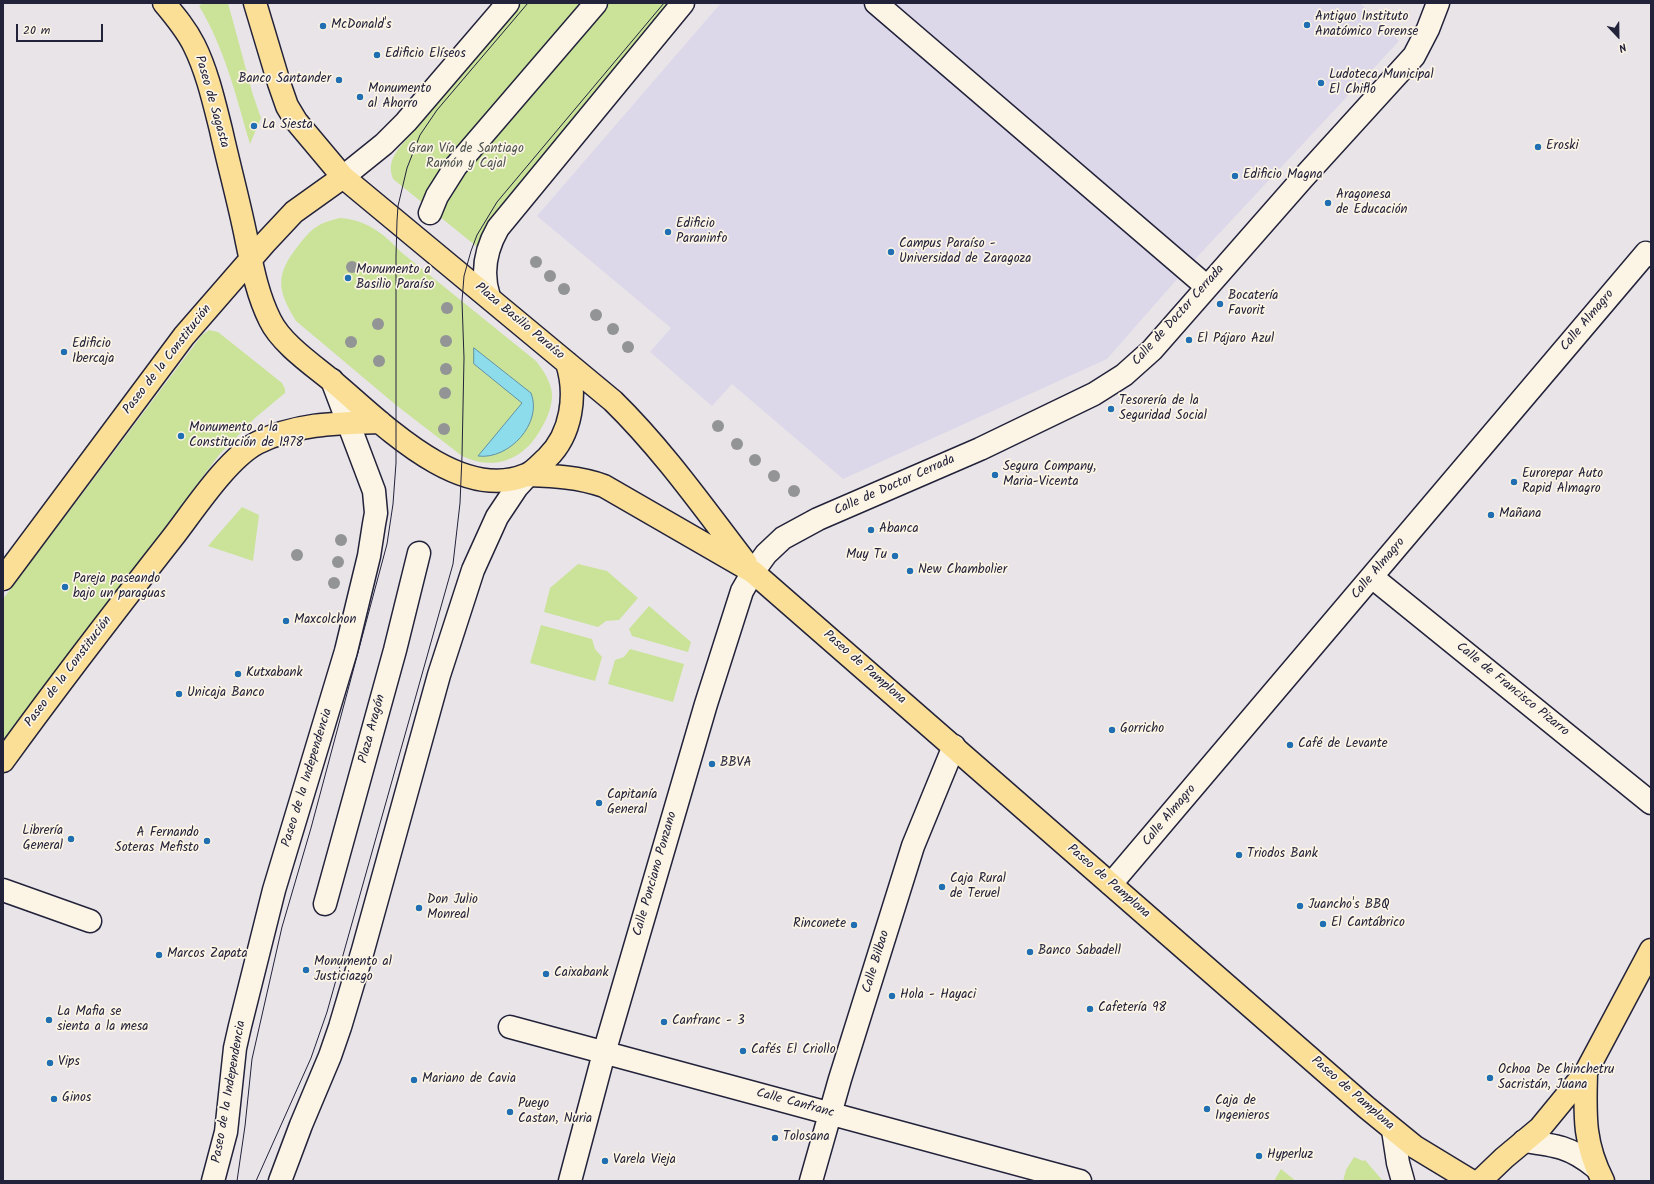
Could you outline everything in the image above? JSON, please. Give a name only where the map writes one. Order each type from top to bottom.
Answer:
[{"type":"main road","name":"Paseo de Sagasta","points":[[164,3],[182,25],[193,44],[205,72],[240,210]]},
{"type":"main road","points":[[250,260],[294,212],[343,177],[296,121],[287,106],[255,3]]},
{"type":"main road","name":"Plaza Basilio Paraíso","points":[[240,210],[250,260],[261,299],[275,329],[290,345],[380,422],[416,450],[436,462],[461,474],[480,480],[498,480],[528,474],[552,453],[560,441],[567,425],[571,407],[572,387],[567,363],[343,177]]},
{"type":"main road","name":"Paseo de la Constitución","points":[[3,579],[184,336],[250,260]]},
{"type":"main road","name":"Paseo de Pamplona","points":[[567,363],[613,401],[638,425],[753,572]]},
{"type":"main road","name":"Paseo de la Constitución","points":[[3,761],[70,669],[232,462],[256,444],[288,431],[311,425],[347,422],[380,422]]},
{"type":"main road","name":"Paseo de Pamplona","points":[[528,474],[586,480],[604,486],[753,572],[1393,1130],[1430,1157],[1471,1181]]},
{"type":"main road","points":[[1480,1181],[1504,1158],[1540,1128],[1586,1072],[1651,950]]},
{"type":"main road","points":[[1586,1072],[1585,1102],[1587,1136],[1599,1174]]},
{"type":"street","points":[[343,177],[384,144],[406,122],[508,3]]},
{"type":"street","points":[[430,213],[437,196],[456,166],[596,3]]},
{"type":"street","points":[[489,297],[485,278],[485,266],[491,239],[498,228],[683,3]]},
{"type":"street","points":[[876,3],[1206,286]]},
{"type":"street","name":"Calle de Doctor Cerrada","points":[[753,572],[766,554],[783,538],[818,519],[980,449],[1094,394],[1116,381],[1152,350],[1206,286],[1414,56],[1428,29],[1438,3]]},
{"type":"street","name":"Calle Almagro","points":[[1111,884],[1649,254]]},
{"type":"street","name":"Paseo de la Independencia","points":[[213,1181],[226,1132],[240,1026],[274,890],[346,651],[371,545],[376,513],[374,491],[332,380]]},
{"type":"street","points":[[280,1181],[301,1125],[330,1056],[340,1027],[365,944],[439,674],[473,570],[497,517],[517,487],[528,474]]},
{"type":"street","name":"Plaza Aragón","points":[[325,904],[395,650],[419,554]]},
{"type":"street","name":"Calle Ponciano Ponzano","points":[[570,1181],[604,1053],[706,704],[742,591],[753,572]]},
{"type":"street","name":"Calle de Francisco Pizarro","points":[[1372,577],[1651,803]]},
{"type":"street","name":"Calle Bilbao","points":[[811,1181],[830,1114],[913,846],[954,746]]},
{"type":"street","points":[[3,890],[90,921]]},
{"type":"street","name":"Calle Canfranc","points":[[510,1028],[1080,1181]]},
{"type":"street","points":[[1393,1130],[1398,1163],[1403,1181]]},
{"type":"street","points":[[1524,1141],[1572,1150],[1584,1157],[1599,1174]]},
{"type":"shaded area","name":"Campus Paraíso - Universidad de Zaragoza","points":[[721,3],[1360,3],[1399,41],[1186,269],[1107,359],[843,479],[732,384],[712,406],[650,352],[671,328],[537,216]]},
{"type":"green space","points":[[203,3],[228,3],[253,95],[261,118],[250,144],[235,91],[223,56],[199,6]]},
{"type":"green space","name":"Gran Vía de Santiago Ramón y Cajal","points":[[522,3],[669,3],[503,203],[491,223],[481,250],[393,179],[391,166],[394,155],[399,148]]},
{"type":"green space","points":[[340,218],[358,221],[381,233],[401,252],[536,361],[547,377],[552,398],[542,427],[527,447],[508,460],[498,462],[486,463],[462,456],[396,405],[296,321],[282,291],[282,274],[285,266],[298,246],[316,227]]},
{"type":"green space","points":[[209,330],[218,332],[282,383],[285,393],[255,418],[219,455],[3,743],[3,599],[202,335]]},
{"type":"green space","points":[[242,507],[259,515],[253,561],[208,546]]},
{"type":"green space","points":[[578,564],[607,571],[638,598],[619,620],[606,621],[598,627],[544,612],[550,588]]},
{"type":"green space","points":[[649,606],[691,642],[688,652],[632,636],[629,629]]},
{"type":"green space","points":[[541,625],[592,639],[595,649],[602,657],[595,681],[530,663]]},
{"type":"green space","points":[[630,649],[684,664],[673,702],[608,684],[615,660],[624,657]]},
{"type":"green space","points":[[1354,1157],[1363,1161],[1365,1160],[1383,1181],[1343,1181],[1346,1170]]},
{"type":"green space","points":[[1281,1169],[1296,1181],[1274,1181]]},
{"type":"water","points":[[474,348],[531,393],[533,404],[532,416],[528,427],[521,437],[512,446],[490,456],[478,456],[522,403],[474,364]]},
{"type":"tram line","points":[[237,1181],[245,1126],[252,1059],[282,927],[311,828],[387,544],[393,504],[396,463],[397,221],[398,206],[407,168],[420,135],[437,110],[528,3]]},
{"type":"tram line","points":[[256,1181],[311,1058],[327,1012],[453,564],[460,503],[462,456],[464,358],[462,301],[464,276],[471,251],[477,235],[497,202],[664,3]]},
{"type":"place","name":"Antiguo Instituto Anatómico Forense","points":[[1307,25]]},
{"type":"place","name":"McDonald's","points":[[323,26]]},
{"type":"place","name":"Edificio Elíseos","points":[[377,55]]},
{"type":"place","name":"Banco Santander","points":[[339,80]]},
{"type":"place","name":"Ludoteca Municipal El Chiflo","points":[[1321,83]]},
{"type":"place","name":"Monumento al Ahorro","points":[[360,97]]},
{"type":"place","name":"La Siesta","points":[[254,126]]},
{"type":"place","name":"Eroski","points":[[1538,147]]},
{"type":"place","name":"Edificio Magna","points":[[1235,176]]},
{"type":"place","name":"Aragonesa de Educación","points":[[1328,203]]},
{"type":"place","name":"Edificio Paraninfo","points":[[668,232]]},
{"type":"place","name":"Campus Paraíso - Universidad de Zaragoza","points":[[891,252]]},
{"type":"place","name":"Monumento a Basilio Paraíso","points":[[348,278]]},
{"type":"place","name":"Bocatería Favorit","points":[[1220,304]]},
{"type":"place","name":"El Pájaro Azul","points":[[1189,340]]},
{"type":"place","name":"Edificio Ibercaja","points":[[64,352]]},
{"type":"place","name":"Tesorería de la Seguridad Social","points":[[1111,409]]},
{"type":"place","name":"Monumento a la Constitución de 1978","points":[[181,436]]},
{"type":"place","name":"Segura Company, Maria-Vicenta","points":[[995,475]]},
{"type":"place","name":"Eurorepar Auto Rapid Almagro","points":[[1514,482]]},
{"type":"place","name":"Mañana","points":[[1491,515]]},
{"type":"place","name":"Abanca","points":[[871,530]]},
{"type":"place","name":"Muy Tu","points":[[895,556]]},
{"type":"place","name":"New Chambolier","points":[[910,571]]},
{"type":"place","name":"Pareja paseando bajo un paraguas","points":[[65,587]]},
{"type":"place","name":"Maxcolchon","points":[[286,621]]},
{"type":"place","name":"Kutxabank","points":[[238,674]]},
{"type":"place","name":"Unicaja Banco","points":[[179,694]]},
{"type":"place","name":"Gorricho","points":[[1112,730]]},
{"type":"place","name":"Café de Levante","points":[[1290,745]]},
{"type":"place","name":"BBVA","points":[[712,764]]},
{"type":"place","name":"Capitanía General","points":[[599,803]]},
{"type":"place","name":"Librería General","points":[[71,839]]},
{"type":"place","name":"A Fernando Soteras Mefisto","points":[[207,841]]},
{"type":"place","name":"Triodos Bank","points":[[1239,855]]},
{"type":"place","name":"Caja Rural de Teruel","points":[[942,887]]},
{"type":"place","name":"Juancho's BBQ","points":[[1300,906]]},
{"type":"place","name":"Don Julio Monreal","points":[[419,908]]},
{"type":"place","name":"El Cantábrico","points":[[1323,924]]},
{"type":"place","name":"Rinconete","points":[[854,925]]},
{"type":"place","name":"Banco Sabadell","points":[[1030,952]]},
{"type":"place","name":"Marcos Zapata","points":[[159,955]]},
{"type":"place","name":"Monumento al Justiciazgo","points":[[306,970]]},
{"type":"place","name":"Caixabank","points":[[546,974]]},
{"type":"place","name":"Hola - Hayaci","points":[[892,996]]},
{"type":"place","name":"Cafetería 98","points":[[1090,1009]]},
{"type":"place","name":"La Mafia se sienta a la mesa","points":[[49,1020]]},
{"type":"place","name":"Canfranc - 3","points":[[664,1022]]},
{"type":"place","name":"Cafés El Criollo","points":[[743,1051]]},
{"type":"place","name":"Vips","points":[[50,1063]]},
{"type":"place","name":"Ochoa De Chinchetru Sacristán, Juana","points":[[1490,1078]]},
{"type":"place","name":"Mariano de Cavia","points":[[414,1080]]},
{"type":"place","name":"Ginos","points":[[54,1099]]},
{"type":"place","name":"Caja de Ingenieros","points":[[1207,1109]]},
{"type":"place","name":"Pueyo Castan, Nuria","points":[[510,1112]]},
{"type":"place","name":"Tolosana","points":[[775,1138]]},
{"type":"place","name":"Hyperluz","points":[[1259,1156]]},
{"type":"place","name":"Varela Vieja","points":[[605,1161]]}]
